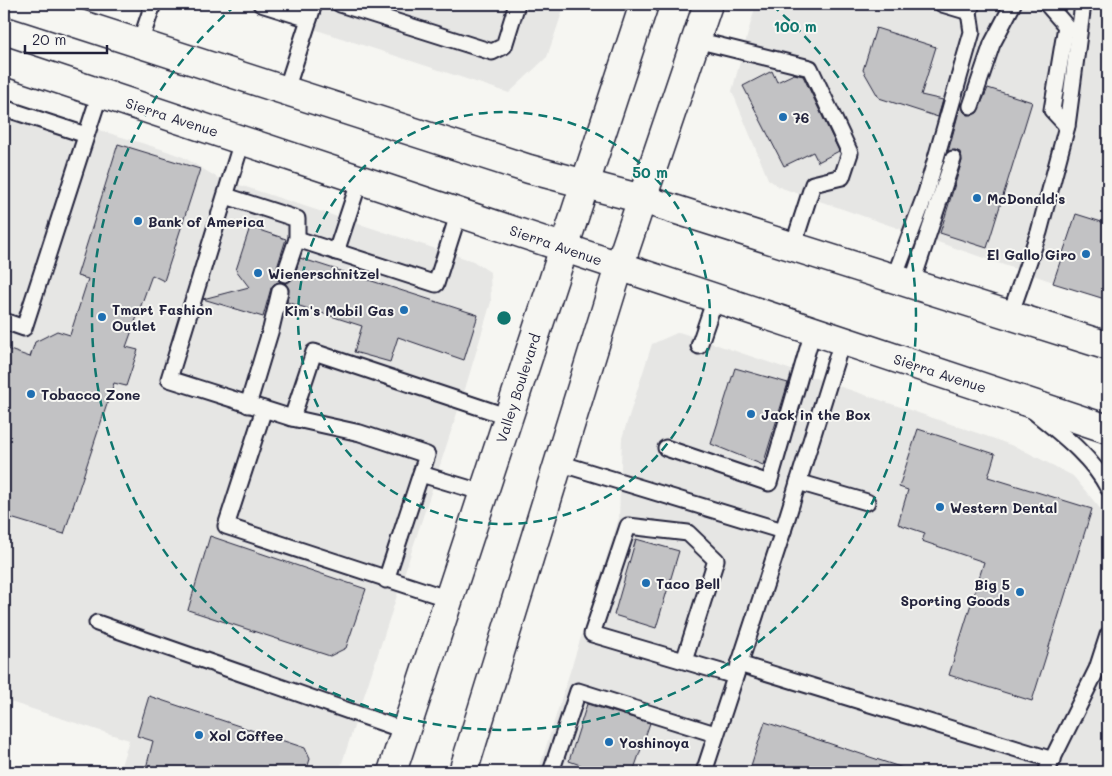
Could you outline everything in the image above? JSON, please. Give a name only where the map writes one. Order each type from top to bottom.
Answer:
[{"type":"main road","points":[[17,4],[529,169],[642,199],[1108,346]]},
{"type":"main road","name":"Valley Boulevard","points":[[392,772],[644,4]]},
{"type":"main road","points":[[463,772],[619,267],[708,4]]},
{"type":"main road","name":"Sierra Avenue","points":[[4,61],[1108,429]]},
{"type":"lane","points":[[140,44],[153,4]]},
{"type":"lane","points":[[261,4],[309,19]]},
{"type":"lane","points":[[286,90],[314,4]]},
{"type":"lane","points":[[340,4],[492,52],[504,46],[517,4]]},
{"type":"lane","points":[[903,281],[972,32],[970,8],[942,4]]},
{"type":"lane","points":[[971,106],[992,44],[1013,4]]},
{"type":"lane","points":[[1047,4],[1066,26],[1052,110],[1067,126]]},
{"type":"lane","points":[[1010,315],[1039,232],[1067,126],[1083,4]]},
{"type":"lane","points":[[696,40],[810,68],[850,153],[842,177],[813,184],[793,246]]},
{"type":"lane","points":[[4,321],[24,328],[100,93]]},
{"type":"lane","points":[[4,108],[86,135]]},
{"type":"lane","points":[[242,141],[169,379],[264,410],[360,433],[427,455],[386,580]]},
{"type":"lane","points":[[903,281],[953,159]]},
{"type":"lane","points":[[336,252],[360,179]]},
{"type":"lane","points":[[226,196],[297,219],[297,239],[285,274]]},
{"type":"lane","points":[[297,239],[436,284],[459,212]]},
{"type":"lane","points":[[248,405],[271,329],[280,291]]},
{"type":"lane","points":[[699,346],[714,298]]},
{"type":"lane","points":[[666,448],[769,483],[813,331]]},
{"type":"lane","points":[[704,772],[783,531],[842,341]]},
{"type":"lane","points":[[292,418],[314,352],[509,417]]},
{"type":"lane","points":[[1018,399],[1068,439],[1103,477],[1108,488]]},
{"type":"lane","points":[[264,410],[226,526],[386,580],[450,599]]},
{"type":"lane","points":[[559,463],[783,531]]},
{"type":"lane","points":[[421,474],[484,493]]},
{"type":"lane","points":[[798,482],[867,502]]},
{"type":"lane","points":[[684,660],[716,560],[688,533],[628,526],[592,634],[684,660],[737,670],[1049,766],[1097,669],[1108,635]]},
{"type":"lane","points":[[97,623],[406,731]]},
{"type":"lane","points":[[552,772],[578,691],[716,734]]},
{"type":"shaded area","points":[[237,4],[565,4],[547,57],[509,93]]},
{"type":"shaded area","points":[[756,4],[1108,4],[1108,301],[779,187],[768,179],[732,91]]},
{"type":"shaded area","points":[[4,101],[161,149],[183,157],[218,178],[473,261],[490,272],[491,302],[465,389],[339,772],[119,772],[129,740],[4,700]]},
{"type":"shaded area","points":[[679,332],[992,438],[1021,449],[1073,476],[1108,518],[1108,772],[538,772],[619,518],[622,438],[652,344]]},
{"type":"building","points":[[876,28],[936,47],[921,95],[943,100],[938,117],[879,98],[863,70]]},
{"type":"building","points":[[772,71],[777,82],[794,74],[803,76],[839,151],[818,162],[813,152],[784,166],[743,86]]},
{"type":"building","name":"McDonald's","points":[[988,88],[1032,102],[987,248],[940,233],[962,161],[960,152],[955,150],[948,152],[961,104],[964,112],[968,115],[977,113]]},
{"type":"building","points":[[118,144],[200,169],[164,281],[152,275],[126,347],[138,350],[126,386],[114,383],[64,534],[4,516],[4,348],[30,357],[35,342],[57,331],[70,335],[88,279],[77,276]]},
{"type":"building","name":"El Gallo Giro","points":[[1076,214],[1108,224],[1108,300],[1053,283]]},
{"type":"building","name":"Wienerschnitzel","points":[[250,227],[286,239],[276,271],[276,276],[280,282],[274,284],[271,288],[263,317],[203,299],[249,287],[236,270]]},
{"type":"building","points":[[300,258],[478,315],[464,360],[398,337],[390,362],[354,352],[362,326],[287,302],[289,289],[285,283],[294,277]]},
{"type":"building","name":"Jack in the Box","points":[[735,368],[788,383],[763,465],[711,444]]},
{"type":"building","name":"Big 5 Sporting Goods","points":[[918,429],[995,454],[988,477],[1092,509],[1032,701],[949,675],[984,562],[922,541],[925,533],[898,524],[908,490],[899,487]]},
{"type":"building","points":[[210,536],[366,589],[346,648],[330,656],[188,610]]},
{"type":"building","name":"Taco Bell","points":[[636,539],[679,551],[656,628],[614,615]]},
{"type":"building","points":[[149,696],[305,748],[310,759],[306,772],[145,772],[153,741],[137,736]]},
{"type":"building","name":"Yoshinoya","points":[[587,704],[650,723],[633,772],[600,772],[569,761]]},
{"type":"building","points":[[765,722],[903,768],[903,772],[749,772]]},
{"type":"place","name":"76","points":[[783,117]]},
{"type":"place","name":"McDonald's","points":[[977,198]]},
{"type":"place","name":"Bank of America","points":[[138,221]]},
{"type":"place","name":"El Gallo Giro","points":[[1086,254]]},
{"type":"place","name":"Wienerschnitzel","points":[[258,273]]},
{"type":"place","name":"Kim's Mobil Gas","points":[[404,310]]},
{"type":"place","name":"Tmart Fashion Outlet","points":[[102,317]]},
{"type":"place","name":"Tobacco Zone","points":[[31,394]]},
{"type":"place","name":"Jack in the Box","points":[[751,414]]},
{"type":"place","name":"Western Dental","points":[[940,507]]},
{"type":"place","name":"Taco Bell","points":[[646,583]]},
{"type":"place","name":"Big 5 Sporting Goods","points":[[1020,592]]},
{"type":"place","name":"Xol Coffee","points":[[199,735]]},
{"type":"place","name":"Yoshinoya","points":[[609,742]]}]
